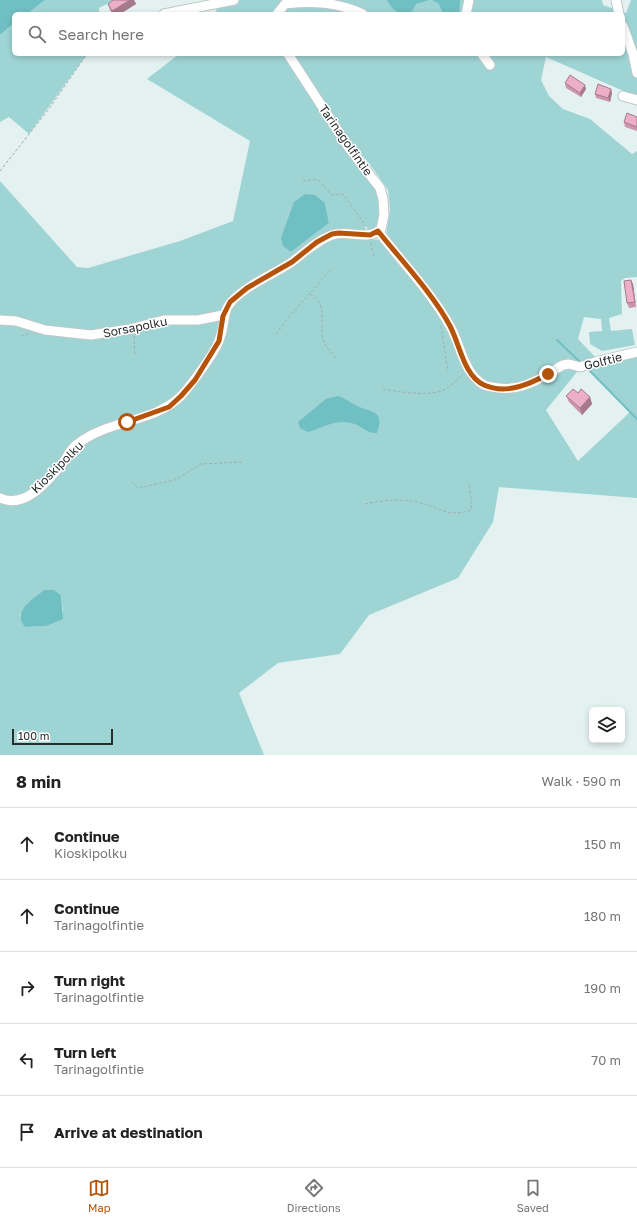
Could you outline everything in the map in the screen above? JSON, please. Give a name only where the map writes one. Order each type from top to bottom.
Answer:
[{"type":"street","points":[[174,12],[234,0]]},
{"type":"street","points":[[466,12],[469,0]]},
{"type":"street","points":[[616,0],[619,12]]},
{"type":"street","points":[[279,12],[285,4],[304,2],[329,2],[357,12]]},
{"type":"street","points":[[625,32],[633,54],[637,73]]},
{"type":"street","name":"Tarinagolfintie","points":[[289,56],[349,148],[380,188],[383,198],[384,215],[381,229],[374,233]]},
{"type":"street","points":[[483,56],[490,65]]},
{"type":"street","points":[[623,96],[637,100]]},
{"type":"street","points":[[223,316],[230,302],[247,288],[292,262],[317,242],[339,233],[374,233],[428,294],[444,316],[459,345],[468,370]]},
{"type":"street","name":"Sorsapolku","points":[[0,320],[16,321],[45,330],[91,335],[130,329],[164,320],[198,320],[223,316]]},
{"type":"street","name":"Kioskipolku","points":[[0,498],[4,500],[23,500],[48,480],[75,446],[89,436],[103,429],[169,407],[195,380],[219,341],[223,316]]},
{"type":"street","name":"Golftie","points":[[468,370],[484,385],[517,388],[530,384],[569,364],[580,367],[637,352]]},
{"type":"path","points":[[0,171],[48,110],[86,56]]},
{"type":"path","points":[[303,181],[317,179],[332,195],[343,194],[374,233],[374,258]]},
{"type":"path","points":[[276,334],[331,269]]},
{"type":"path","points":[[310,294],[315,297],[320,306],[323,320],[322,339],[336,360]]},
{"type":"path","points":[[444,316],[441,326],[448,372]]},
{"type":"path","points":[[130,329],[134,337],[135,356]]},
{"type":"path","points":[[383,389],[411,393],[445,389],[468,370]]},
{"type":"path","points":[[132,482],[138,488],[151,486],[175,480],[201,464],[244,462]]},
{"type":"path","points":[[365,504],[379,501],[401,500],[420,502],[449,514],[461,513],[471,510],[472,504],[469,483]]},
{"type":"shaded area","points":[[0,0],[45,0],[30,12],[12,12],[12,25],[0,35]]},
{"type":"shaded area","points":[[45,0],[115,0],[99,8],[99,12],[30,12]]},
{"type":"shaded area","points":[[218,0],[602,0],[603,5],[623,12],[216,12],[219,3]]},
{"type":"shaded area","points":[[387,0],[429,0],[416,4],[410,12],[397,12]]},
{"type":"shaded area","points":[[432,0],[460,0],[459,12],[442,12],[439,4]]},
{"type":"shaded area","points":[[631,0],[637,0],[637,97],[546,57],[541,80],[549,96],[563,109],[590,119],[632,154],[637,151],[637,277],[625,278],[621,281],[622,314],[609,318],[611,331],[632,329],[635,345],[602,351],[590,344],[589,332],[602,331],[601,319],[584,317],[578,339],[599,361],[637,352],[637,498],[499,487],[493,522],[458,578],[369,615],[340,654],[278,663],[239,693],[264,755],[0,755],[0,181],[77,267],[88,268],[180,241],[233,221],[250,141],[147,79],[176,56],[289,56],[380,188],[381,229],[370,235],[365,224],[367,239],[379,240],[386,235],[390,210],[388,190],[343,131],[295,56],[625,56],[625,13]],"holes":[[[325,203],[329,223],[291,252]],[[581,367],[589,370],[630,412],[578,461],[546,410]],[[44,590],[54,590],[61,595],[63,612],[46,626],[25,627],[20,615],[23,609]]]},
{"type":"shaded area","points":[[12,25],[12,56],[86,56],[29,134],[9,117],[0,122],[0,35]]},
{"type":"shaded area","points":[[305,194],[315,195],[325,203],[329,223],[291,252],[283,246],[281,238],[294,202]]},
{"type":"shaded area","points":[[338,396],[376,414],[379,420],[377,433],[370,432],[355,424],[346,422],[335,423],[308,432],[300,428],[298,422],[326,399]]},
{"type":"shaded area","points":[[44,590],[54,590],[61,595],[63,619],[46,626],[25,627],[21,616],[22,611],[29,602]]},
{"type":"building","points":[[113,0],[130,0],[112,11],[108,4]]},
{"type":"building","points":[[570,75],[585,85],[580,93],[565,83]]},
{"type":"building","points":[[598,84],[611,89],[608,98],[595,94]]},
{"type":"building","points":[[627,113],[637,117],[637,127],[624,122]]},
{"type":"building","points":[[631,280],[635,302],[627,303],[624,281]]},
{"type":"building","points":[[573,389],[578,393],[581,389],[590,397],[580,408],[566,396]]},
{"type":"waterway","points":[[557,340],[579,361]]},
{"type":"waterway","points":[[589,370],[637,419]]},
{"type":"route","points":[[127,422],[142,416],[159,412],[169,407],[195,380],[219,341],[223,316],[230,302],[247,288],[292,262],[317,242],[332,234],[339,233],[370,235],[375,234],[378,231],[428,294],[450,325],[467,368],[470,373],[484,385],[517,388],[530,384],[548,374]]}]
